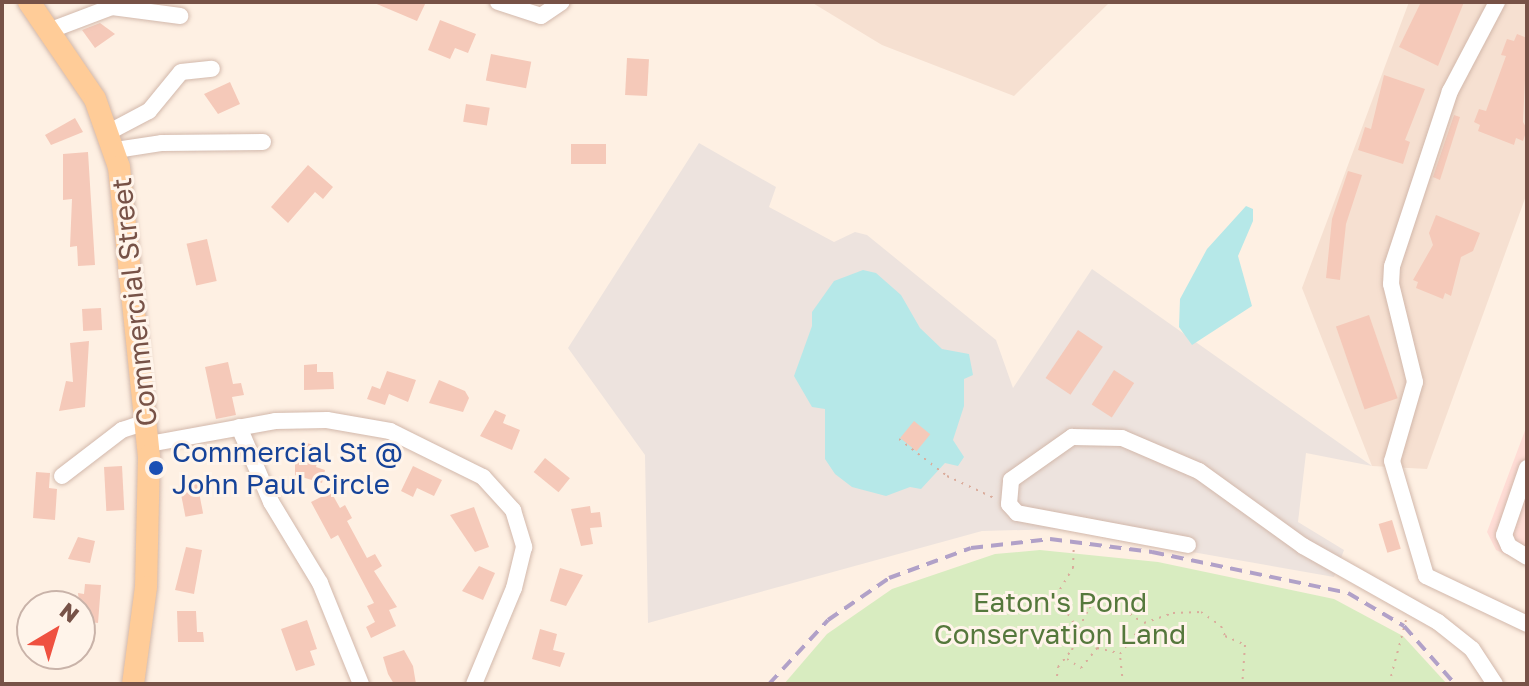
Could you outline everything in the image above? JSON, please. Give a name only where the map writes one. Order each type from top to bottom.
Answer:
[{"type":"main road","name":"Commercial Street","points":[[29,2],[52,32],[113,140],[148,433],[147,575],[133,684]]},
{"type":"street","points":[[498,2],[532,15],[550,14],[562,2]]},
{"type":"street","points":[[1497,2],[1450,91],[1392,266],[1391,284],[1415,382],[1392,461],[1417,559],[1434,584],[1527,624]]},
{"type":"street","points":[[52,32],[112,7],[180,16]]},
{"type":"street","points":[[113,140],[149,111],[181,72],[212,69]]},
{"type":"street","points":[[113,140],[263,142]]},
{"type":"street","points":[[62,476],[122,430],[148,433],[308,419],[371,425],[465,466],[498,490],[517,518],[523,555],[474,684]]},
{"type":"street","points":[[239,427],[271,502],[325,593],[361,684]]},
{"type":"street","points":[[1188,545],[1017,513],[1009,504],[1017,472],[1072,437],[1112,435],[1199,471],[1303,546],[1363,577],[1465,643],[1495,684]]},
{"type":"street","points":[[1527,468],[1504,535],[1509,546],[1527,557]]},
{"type":"path","points":[[899,439],[947,476],[1009,504]]},
{"type":"path","points":[[1074,540],[1073,568],[1056,596],[1078,629]]},
{"type":"path","points":[[1056,684],[1089,608],[1103,596],[1144,623]]},
{"type":"path","points":[[1389,684],[1410,606]]},
{"type":"path","points":[[1123,684],[1120,654],[1144,623],[1173,613],[1201,612],[1221,626],[1225,636],[1245,645],[1242,684]]},
{"type":"path","points":[[1066,657],[1081,668],[1097,648],[1120,654]]},
{"type":"shaded area","points":[[811,2],[1110,2],[1014,96],[882,45]]},
{"type":"shaded area","points":[[1409,2],[1527,2],[1527,193],[1427,469],[1372,466],[1302,288]]},
{"type":"shaded area","points":[[699,143],[776,187],[769,207],[834,242],[855,232],[867,235],[996,340],[1013,388],[1092,269],[1372,466],[1306,453],[1298,522],[1344,550],[1334,577],[1061,529],[982,531],[648,623],[645,455],[568,348]]},
{"type":"shaded area","points":[[1527,425],[1527,564],[1496,550],[1487,532]]},
{"type":"green space","name":"Eaton's Pond Conservation Land","points":[[1040,550],[1158,562],[1334,599],[1403,636],[1447,684],[784,684],[827,634],[892,589],[995,554]]},
{"type":"water","points":[[1246,206],[1253,209],[1253,221],[1238,256],[1252,306],[1192,345],[1179,327],[1180,299],[1207,249]]},
{"type":"water","points":[[863,270],[876,273],[901,295],[920,328],[942,349],[969,354],[973,375],[964,379],[964,406],[953,440],[964,457],[958,466],[945,463],[921,489],[910,487],[886,496],[852,487],[835,474],[825,459],[825,409],[812,407],[794,376],[812,326],[812,312],[834,281]]},
{"type":"building","points":[[372,2],[426,2],[417,21]]},
{"type":"building","points":[[1421,2],[1464,2],[1438,66],[1399,47]]},
{"type":"building","points":[[440,20],[476,34],[468,53],[455,48],[450,59],[428,50]]},
{"type":"building","points":[[100,23],[115,34],[95,48],[82,30]]},
{"type":"building","points":[[1517,34],[1527,38],[1523,122],[1527,129],[1523,141],[1516,138],[1514,145],[1478,131],[1480,125],[1474,122],[1479,109],[1486,111],[1506,56],[1501,55],[1507,39],[1514,41]]},
{"type":"building","points":[[491,54],[531,62],[526,88],[486,81]]},
{"type":"building","points":[[627,58],[649,59],[647,96],[625,95]]},
{"type":"building","points":[[1384,75],[1425,89],[1405,140],[1410,142],[1403,164],[1358,150],[1365,127],[1371,129]]},
{"type":"building","points":[[230,82],[240,104],[218,114],[204,94]]},
{"type":"building","points":[[466,104],[490,108],[487,126],[463,122]]},
{"type":"building","points":[[1454,115],[1460,117],[1440,180],[1433,177]]},
{"type":"building","points":[[75,118],[83,132],[51,145],[45,135]]},
{"type":"building","points":[[571,144],[606,144],[606,164],[571,164]]},
{"type":"building","points":[[88,152],[95,265],[78,266],[77,246],[70,247],[72,199],[63,200],[63,154]]},
{"type":"building","points":[[308,165],[333,187],[323,199],[315,192],[288,223],[271,207]]},
{"type":"building","points":[[1348,171],[1362,175],[1346,224],[1340,280],[1326,278],[1332,219]]},
{"type":"building","points":[[1436,215],[1480,233],[1473,251],[1461,257],[1451,296],[1445,293],[1443,299],[1416,288],[1418,282],[1413,280],[1433,245],[1429,233]]},
{"type":"building","points":[[207,239],[217,281],[196,286],[187,244]]},
{"type":"building","points":[[101,308],[102,330],[83,331],[82,309]]},
{"type":"building","points":[[1369,315],[1398,398],[1365,410],[1336,326]]},
{"type":"building","points":[[1078,330],[1103,347],[1070,395],[1046,378]]},
{"type":"building","points":[[89,341],[85,407],[59,411],[66,381],[73,382],[70,343]]},
{"type":"building","points":[[228,362],[233,384],[241,383],[244,395],[232,397],[236,415],[216,419],[205,367]]},
{"type":"building","points":[[317,364],[317,372],[333,372],[334,389],[304,390],[304,365]]},
{"type":"building","points":[[1114,370],[1134,383],[1112,417],[1092,404]]},
{"type":"building","points":[[387,371],[416,380],[408,402],[389,394],[385,405],[367,399],[372,386],[380,389]]},
{"type":"building","points":[[439,380],[465,391],[469,398],[463,412],[429,403]]},
{"type":"building","points":[[495,410],[506,415],[503,423],[520,430],[512,450],[480,436]]},
{"type":"building","points":[[914,421],[930,434],[916,451],[900,438]]},
{"type":"building","points":[[303,442],[321,447],[316,467],[325,470],[322,483],[295,475],[295,450],[301,452]]},
{"type":"building","points":[[545,458],[570,478],[559,492],[534,472]]},
{"type":"building","points":[[122,466],[124,510],[106,511],[104,467]]},
{"type":"building","points":[[413,466],[442,480],[434,496],[417,488],[413,497],[401,491]]},
{"type":"building","points":[[36,472],[50,473],[49,488],[57,489],[55,520],[33,518]]},
{"type":"building","points":[[197,482],[203,513],[185,517],[179,485]]},
{"type":"building","points":[[331,492],[340,508],[345,505],[352,518],[347,521],[367,558],[375,554],[382,566],[374,571],[397,607],[389,610],[396,626],[371,638],[366,627],[375,622],[367,606],[374,603],[338,535],[331,539],[311,502]]},
{"type":"building","points":[[590,506],[591,513],[600,512],[602,527],[590,528],[593,544],[581,546],[571,509]]},
{"type":"building","points":[[474,507],[489,547],[475,552],[450,515]]},
{"type":"building","points":[[1392,520],[1401,549],[1387,553],[1379,524]]},
{"type":"building","points":[[78,537],[95,541],[90,563],[68,559]]},
{"type":"building","points":[[186,547],[202,550],[194,594],[175,590]]},
{"type":"building","points":[[479,566],[495,573],[483,600],[462,591]]},
{"type":"building","points":[[560,568],[583,575],[566,606],[550,601]]},
{"type":"building","points":[[85,584],[101,585],[98,623],[96,590],[84,590]]},
{"type":"building","points":[[177,611],[196,611],[197,632],[203,632],[204,642],[178,642]]},
{"type":"building","points":[[307,620],[317,649],[310,651],[315,665],[296,671],[281,629]]},
{"type":"building","points":[[540,629],[557,634],[553,650],[565,653],[560,667],[532,659]]},
{"type":"building","points":[[404,650],[413,666],[416,684],[394,684],[388,674],[383,657]]},
{"type":"railway","points":[[769,684],[828,620],[889,578],[971,548],[1050,539],[1152,552],[1348,593],[1404,626],[1455,684]]},
{"type":"place","name":"Commercial St @ John Paul Circle","points":[[156,468]]}]
